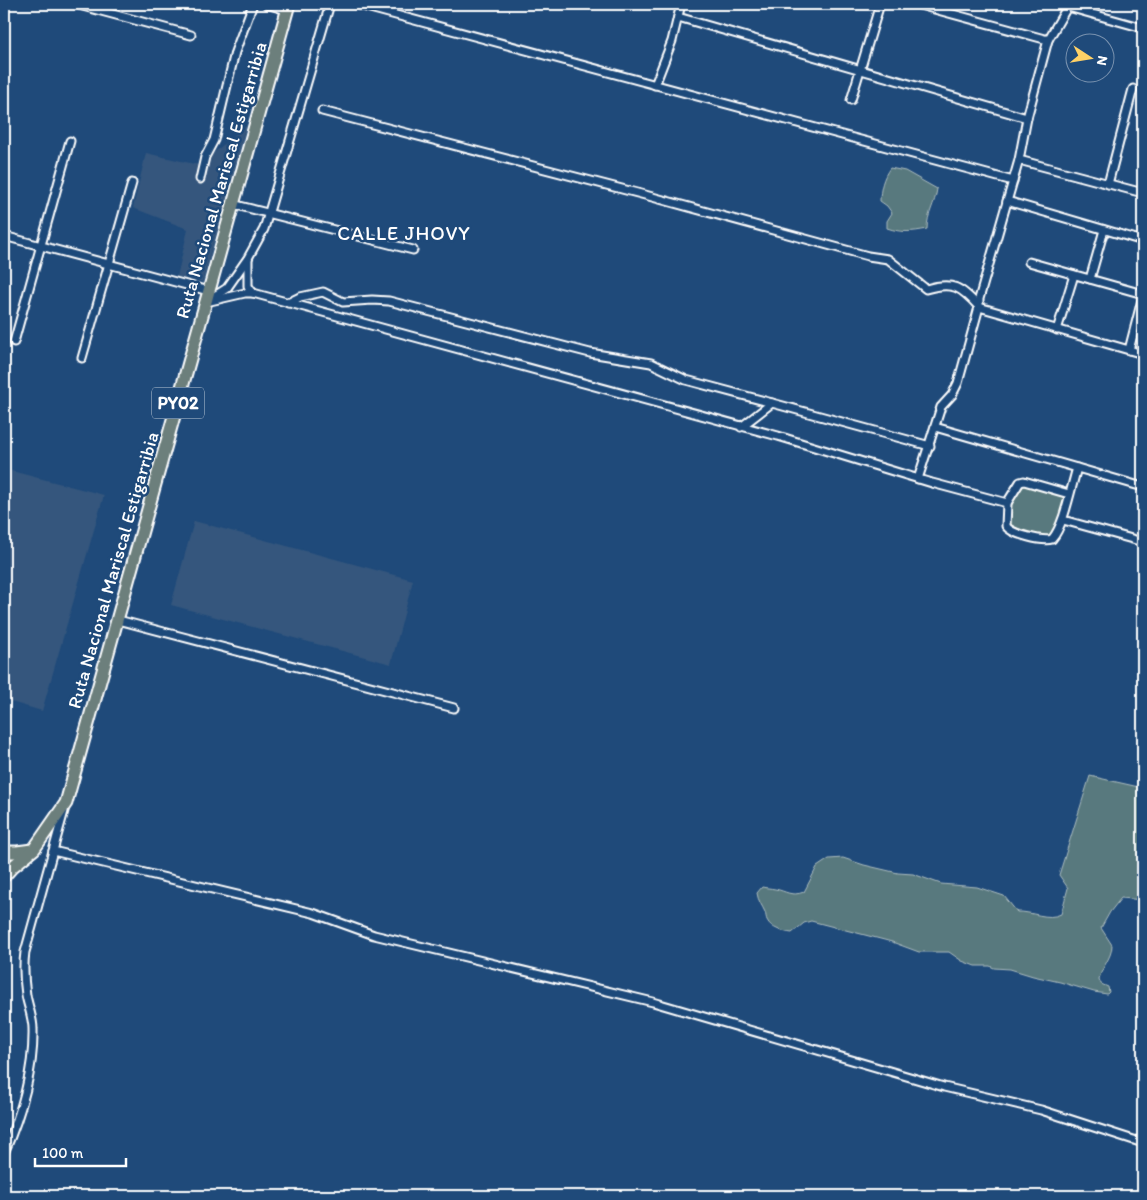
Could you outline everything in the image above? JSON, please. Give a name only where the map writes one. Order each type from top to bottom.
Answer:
[{"type":"main road","name":"Ruta Nacional Mariscal Estigarribia","points":[[4,876],[34,849],[66,803],[288,7]]},
{"type":"main road","points":[[4,852],[34,849]]},
{"type":"street","points":[[75,4],[191,35]]},
{"type":"street","points":[[200,179],[205,157],[214,140],[235,52],[253,4]]},
{"type":"street","points":[[266,4],[288,7]]},
{"type":"street","points":[[207,296],[227,288],[248,258],[264,229],[330,4]]},
{"type":"street","points":[[355,4],[1013,181]]},
{"type":"street","points":[[655,85],[672,41],[682,4]]},
{"type":"street","points":[[851,100],[880,4]]},
{"type":"street","points":[[916,4],[1048,40]]},
{"type":"street","points":[[918,479],[942,407],[952,395],[958,383],[979,307],[979,299],[1019,160],[1027,118],[1048,40],[1069,6],[1143,28]]},
{"type":"street","points":[[678,17],[1027,118]]},
{"type":"street","points":[[1108,184],[1133,89]]},
{"type":"street","points":[[322,111],[646,195],[868,256],[888,259],[926,289],[941,285],[953,285],[966,293],[979,307],[1143,354]]},
{"type":"street","points":[[14,342],[70,141]]},
{"type":"street","points":[[1019,160],[1143,193]]},
{"type":"street","points":[[82,358],[132,183]]},
{"type":"street","points":[[1007,201],[1143,241]]},
{"type":"street","points":[[232,204],[413,250]]},
{"type":"street","points":[[1090,279],[1104,230]]},
{"type":"street","points":[[4,236],[108,264],[207,296],[253,293],[778,436],[918,479],[1007,503]]},
{"type":"street","points":[[248,258],[248,286],[253,293]]},
{"type":"street","points":[[1029,262],[1143,295],[1129,350]]},
{"type":"street","points":[[1057,330],[1074,275]]},
{"type":"street","points":[[288,303],[300,297],[323,292],[343,302],[389,301],[590,353],[651,363],[686,380],[930,446]]},
{"type":"street","points":[[741,427],[772,403]]},
{"type":"street","points":[[935,427],[1143,487]]},
{"type":"street","points":[[1069,494],[1024,482],[1018,485],[1007,503],[1006,526],[1011,531],[1048,540],[1055,536],[1063,520],[1077,468]]},
{"type":"street","points":[[1063,520],[1143,542]]},
{"type":"street","points":[[118,620],[454,708]]},
{"type":"street","points":[[4,1153],[16,1124],[25,1093],[32,1057],[33,1027],[26,994],[23,966],[25,952],[66,803]]},
{"type":"street","points":[[53,851],[313,913],[374,935],[653,1002],[944,1086],[1041,1110],[1143,1143]]},
{"type":"shaded area","points":[[247,125],[203,282],[177,277],[188,229],[133,208],[146,153],[199,165]]},
{"type":"shaded area","points":[[4,469],[104,495],[42,711],[4,700]]},
{"type":"shaded area","points":[[194,521],[413,580],[391,664],[171,605]]},
{"type":"green space","points":[[890,168],[905,171],[937,189],[927,229],[907,232],[887,228],[887,221],[892,213],[880,201],[880,197],[884,179]]},
{"type":"green space","points":[[1022,485],[1063,497],[1065,502],[1052,536],[1047,537],[1022,531],[1008,520],[1010,508]]},
{"type":"green space","points":[[1090,776],[1143,788],[1143,900],[1121,898],[1101,928],[1112,945],[1112,950],[1099,979],[1101,984],[1108,987],[1109,992],[1107,994],[1010,969],[975,966],[962,961],[949,952],[919,952],[892,942],[811,921],[804,923],[792,933],[782,931],[769,923],[759,901],[757,893],[762,887],[792,894],[804,892],[817,867],[829,859],[843,858],[898,873],[913,874],[941,884],[977,887],[1004,896],[1017,912],[1056,916],[1061,914],[1068,888],[1059,875]]},
{"type":"district","name":"CALLE JHOVY","points":[[404,233]]}]
